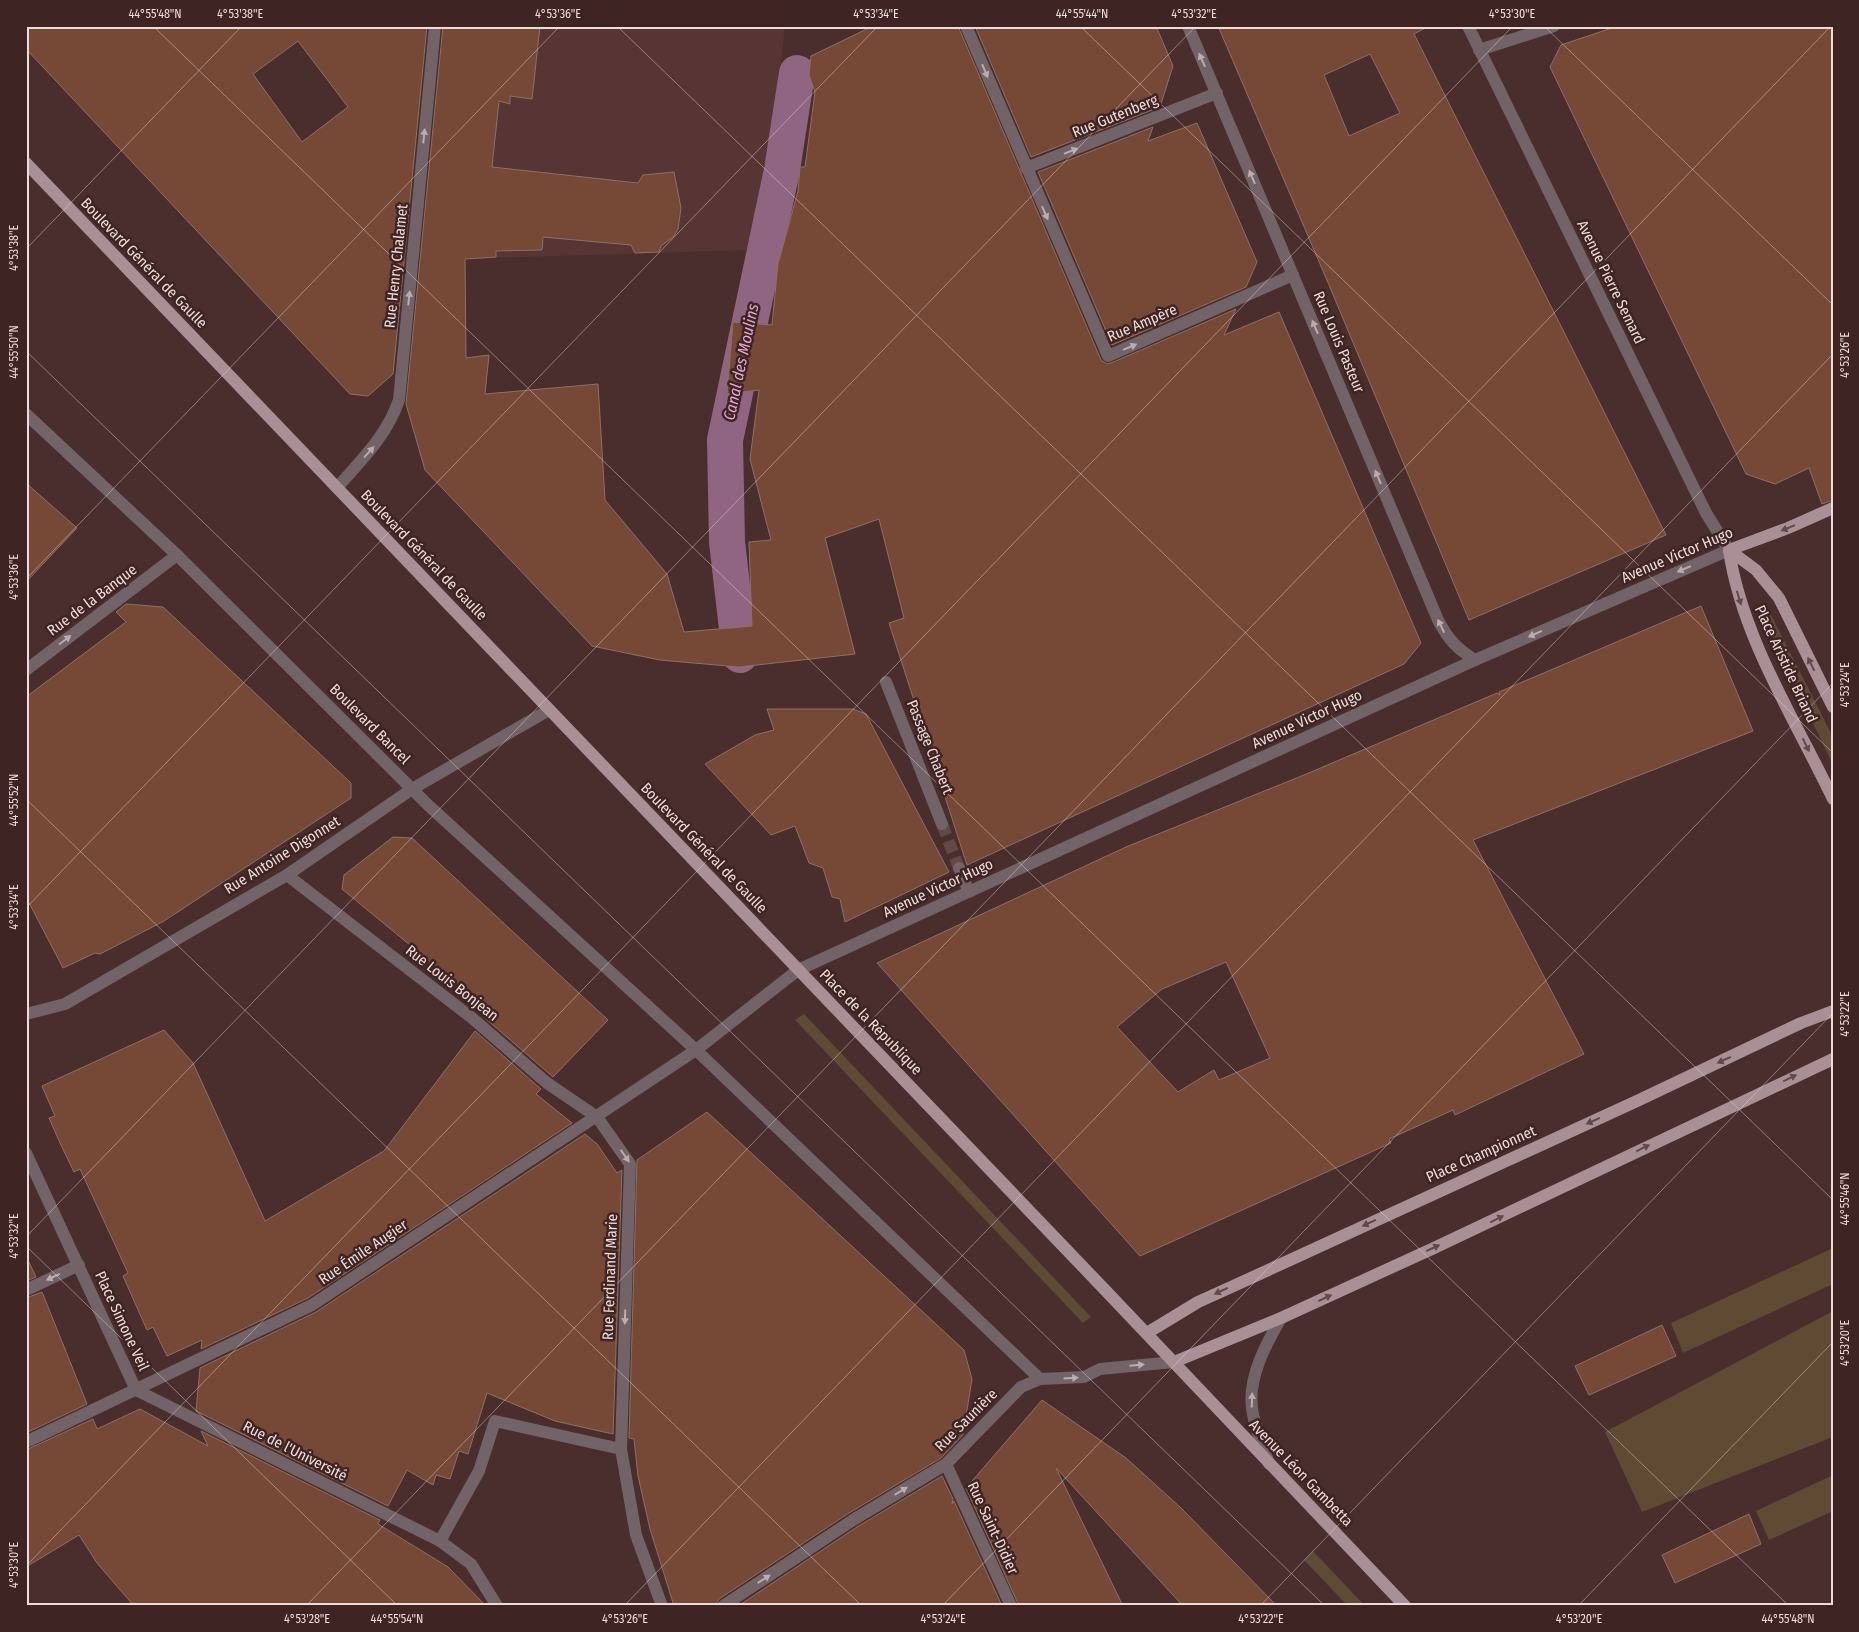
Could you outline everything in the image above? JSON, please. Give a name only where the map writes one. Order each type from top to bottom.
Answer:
[{"type":"main road","name":"Boulevard Général de Gaulle","points":[[26,163],[798,970]]},
{"type":"main road","name":"Avenue Victor Hugo","points":[[1729,550],[1788,528],[1833,508]]},
{"type":"main road","name":"Place Aristide Briand","points":[[1729,550],[1756,570],[1779,598],[1833,707]]},
{"type":"main road","name":"Place Aristide Briand","points":[[1729,550],[1733,579],[1746,621],[1833,799]]},
{"type":"main road","name":"Place de la République","points":[[798,970],[1174,1362]]},
{"type":"main road","name":"Place Championnet","points":[[1147,1334],[1206,1299],[1637,1101],[1801,1023],[1833,1011]]},
{"type":"main road","points":[[1174,1362],[1281,1318],[1489,1222],[1833,1058]]},
{"type":"main road","name":"Avenue Léon Gambetta","points":[[1174,1362],[1405,1606]]},
{"type":"street","name":"Rue Henry Chalamet","points":[[337,488],[376,444],[391,422],[399,400],[435,26]]},
{"type":"street","points":[[966,26],[1026,168]]},
{"type":"street","name":"Rue Louis Pasteur","points":[[1188,26],[1438,620],[1448,639],[1458,650],[1475,660]]},
{"type":"street","name":"Avenue Pierre Semard","points":[[1468,26],[1706,512],[1729,550]]},
{"type":"street","points":[[1480,50],[1554,26]]},
{"type":"street","name":"Rue Gutenberg","points":[[1026,168],[1217,93]]},
{"type":"street","name":"Rue Ampère","points":[[1026,168],[1108,356],[1293,276]]},
{"type":"street","name":"Boulevard Bancel","points":[[26,414],[177,555],[412,790],[696,1050]]},
{"type":"street","name":"Avenue Victor Hugo","points":[[798,970],[1475,660],[1729,550]]},
{"type":"street","name":"Rue de la Banque","points":[[26,670],[177,555]]},
{"type":"street","name":"Passage Chabert","points":[[886,682],[942,824]]},
{"type":"street","name":"Rue Antoine Digonnet","points":[[26,1014],[65,1004],[287,875],[412,790],[549,710]]},
{"type":"street","points":[[960,868],[969,892]]},
{"type":"street","name":"Rue Louis Bonjean","points":[[287,875],[472,1018],[547,1083],[597,1116]]},
{"type":"street","name":"Place de la République","points":[[696,1050],[798,970]]},
{"type":"street","points":[[696,1050],[1040,1379]]},
{"type":"street","name":"Rue Émile Augier","points":[[26,1442],[312,1305],[696,1050]]},
{"type":"street","name":"Rue Ferdinand Marie","points":[[597,1116],[630,1164],[621,1449],[636,1535],[662,1606]]},
{"type":"street","name":"Place Simone Veil","points":[[26,1153],[136,1390]]},
{"type":"street","points":[[26,1290],[79,1265]]},
{"type":"street","points":[[1269,1464],[1252,1408],[1252,1387],[1265,1346],[1281,1318]]},
{"type":"street","name":"Rue Saunière","points":[[723,1606],[853,1520],[946,1464],[1021,1387],[1040,1379],[1084,1377],[1100,1369],[1174,1362]]},
{"type":"street","name":"Rue de l'Université","points":[[136,1390],[440,1541],[471,1564],[497,1606]]},
{"type":"street","points":[[440,1541],[479,1471],[495,1421],[621,1449]]},
{"type":"street","name":"Rue Saint-Didier","points":[[946,1464],[1010,1606]]},
{"type":"shaded area","points":[[459,26],[785,26],[768,175],[748,250],[432,260]]},
{"type":"shaded area","points":[[1770,613],[1833,737],[1833,765],[1762,617]]},
{"type":"shaded area","points":[[804,1014],[1091,1317],[1083,1323],[795,1020]]},
{"type":"shaded area","points":[[1833,1248],[1833,1284],[1683,1353],[1671,1323]]},
{"type":"shaded area","points":[[1833,1311],[1833,1437],[1642,1512],[1605,1432]]},
{"type":"shaded area","points":[[1833,1475],[1833,1511],[1769,1540],[1756,1511]]},
{"type":"shaded area","points":[[1313,1551],[1365,1606],[1348,1606],[1304,1560]]},
{"type":"building","points":[[26,26],[427,26],[393,374],[368,396],[350,394],[26,49]],"holes":[[[298,41],[348,107],[302,142],[253,74]]]},
{"type":"building","points":[[443,26],[540,26],[532,99],[510,96],[510,104],[499,101],[492,167],[638,183],[643,175],[674,172],[681,208],[678,229],[674,236],[661,246],[659,252],[635,253],[631,245],[543,237],[542,250],[496,251],[496,257],[465,259],[466,358],[489,355],[485,394],[598,384],[605,500],[667,574],[684,632],[752,626],[749,542],[771,540],[750,459],[759,390],[727,394],[733,322],[772,325],[778,264],[798,191],[800,167],[805,167],[815,92],[809,75],[811,56],[873,26],[958,26],[1101,360],[1107,364],[1111,363],[1236,309],[1224,335],[1279,312],[1421,643],[1404,664],[967,865],[889,623],[904,618],[879,519],[825,538],[855,654],[739,667],[660,660],[592,646],[425,470],[406,404]]},
{"type":"building","points":[[975,26],[1156,26],[1173,66],[1160,107],[1031,157]]},
{"type":"building","points":[[1218,26],[1429,26],[1414,34],[1666,535],[1469,620]],"holes":[[[1370,54],[1400,113],[1349,136],[1324,75]]]},
{"type":"building","points":[[1618,26],[1833,26],[1833,500],[1822,504],[1809,468],[1775,484],[1746,474],[1550,67],[1561,45]]},
{"type":"building","points":[[1197,123],[1257,262],[1246,287],[1112,345],[1038,172],[1153,127],[1148,141]]},
{"type":"building","points":[[26,483],[77,528],[26,582]]},
{"type":"building","points":[[126,604],[163,607],[351,783],[351,798],[164,921],[100,954],[95,953],[63,968],[26,897],[26,697],[126,622],[116,612]]},
{"type":"building","points":[[1701,606],[1753,731],[1473,840],[1584,1054],[1455,1115],[1453,1110],[1389,1139],[1391,1143],[1140,1256],[877,963],[1126,847],[1304,775],[1497,693],[1500,695],[1499,692]],"holes":[[[1226,962],[1270,1058],[1219,1080],[1214,1070],[1178,1092],[1117,1027],[1162,989]]]},
{"type":"building","points":[[767,709],[853,709],[866,714],[949,872],[845,922],[840,899],[832,897],[823,868],[809,863],[795,826],[771,835],[705,764],[755,735],[774,730]]},
{"type":"building","points":[[393,837],[412,838],[608,1020],[553,1077],[485,1018],[490,1011],[342,889],[344,875]]},
{"type":"building","points":[[164,1030],[193,1063],[265,1221],[384,1151],[475,1031],[541,1089],[536,1094],[572,1123],[308,1298],[201,1349],[202,1340],[167,1356],[153,1327],[147,1330],[123,1276],[128,1273],[80,1169],[74,1172],[60,1143],[49,1118],[55,1116],[42,1086]]},
{"type":"building","points":[[707,1112],[964,1350],[972,1379],[963,1435],[941,1458],[849,1513],[719,1599],[715,1606],[674,1606],[650,1529],[638,1476],[634,1439],[629,1438],[637,1160]]},
{"type":"building","points":[[585,1134],[597,1144],[617,1173],[622,1170],[613,1434],[555,1421],[487,1393],[468,1454],[459,1451],[450,1479],[436,1475],[433,1485],[407,1470],[388,1506],[196,1411],[200,1368],[316,1312]]},
{"type":"building","points":[[26,1256],[36,1277],[26,1281]]},
{"type":"building","points":[[42,1292],[87,1404],[26,1433],[26,1298]]},
{"type":"building","points":[[1662,1325],[1676,1356],[1589,1395],[1575,1366]]},
{"type":"building","points":[[1042,1400],[1126,1458],[1180,1507],[1277,1606],[1183,1606],[1056,1468],[1123,1606],[1019,1606],[966,1488]]},
{"type":"building","points":[[140,1409],[208,1446],[201,1431],[380,1520],[378,1524],[448,1567],[486,1606],[134,1606],[97,1563],[79,1535],[26,1567],[26,1450],[93,1419],[97,1429]]},
{"type":"building","points":[[942,1476],[953,1499],[952,1504],[954,1501],[1002,1606],[738,1606],[857,1527]]},
{"type":"building","points":[[1749,1514],[1761,1544],[1675,1583],[1662,1555]]},
{"type":"waterway","name":"Canal des Moulins","points":[[740,655],[727,542],[725,440],[782,170],[797,73]]},
{"type":"tunnel","points":[[942,824],[959,868]]}]
